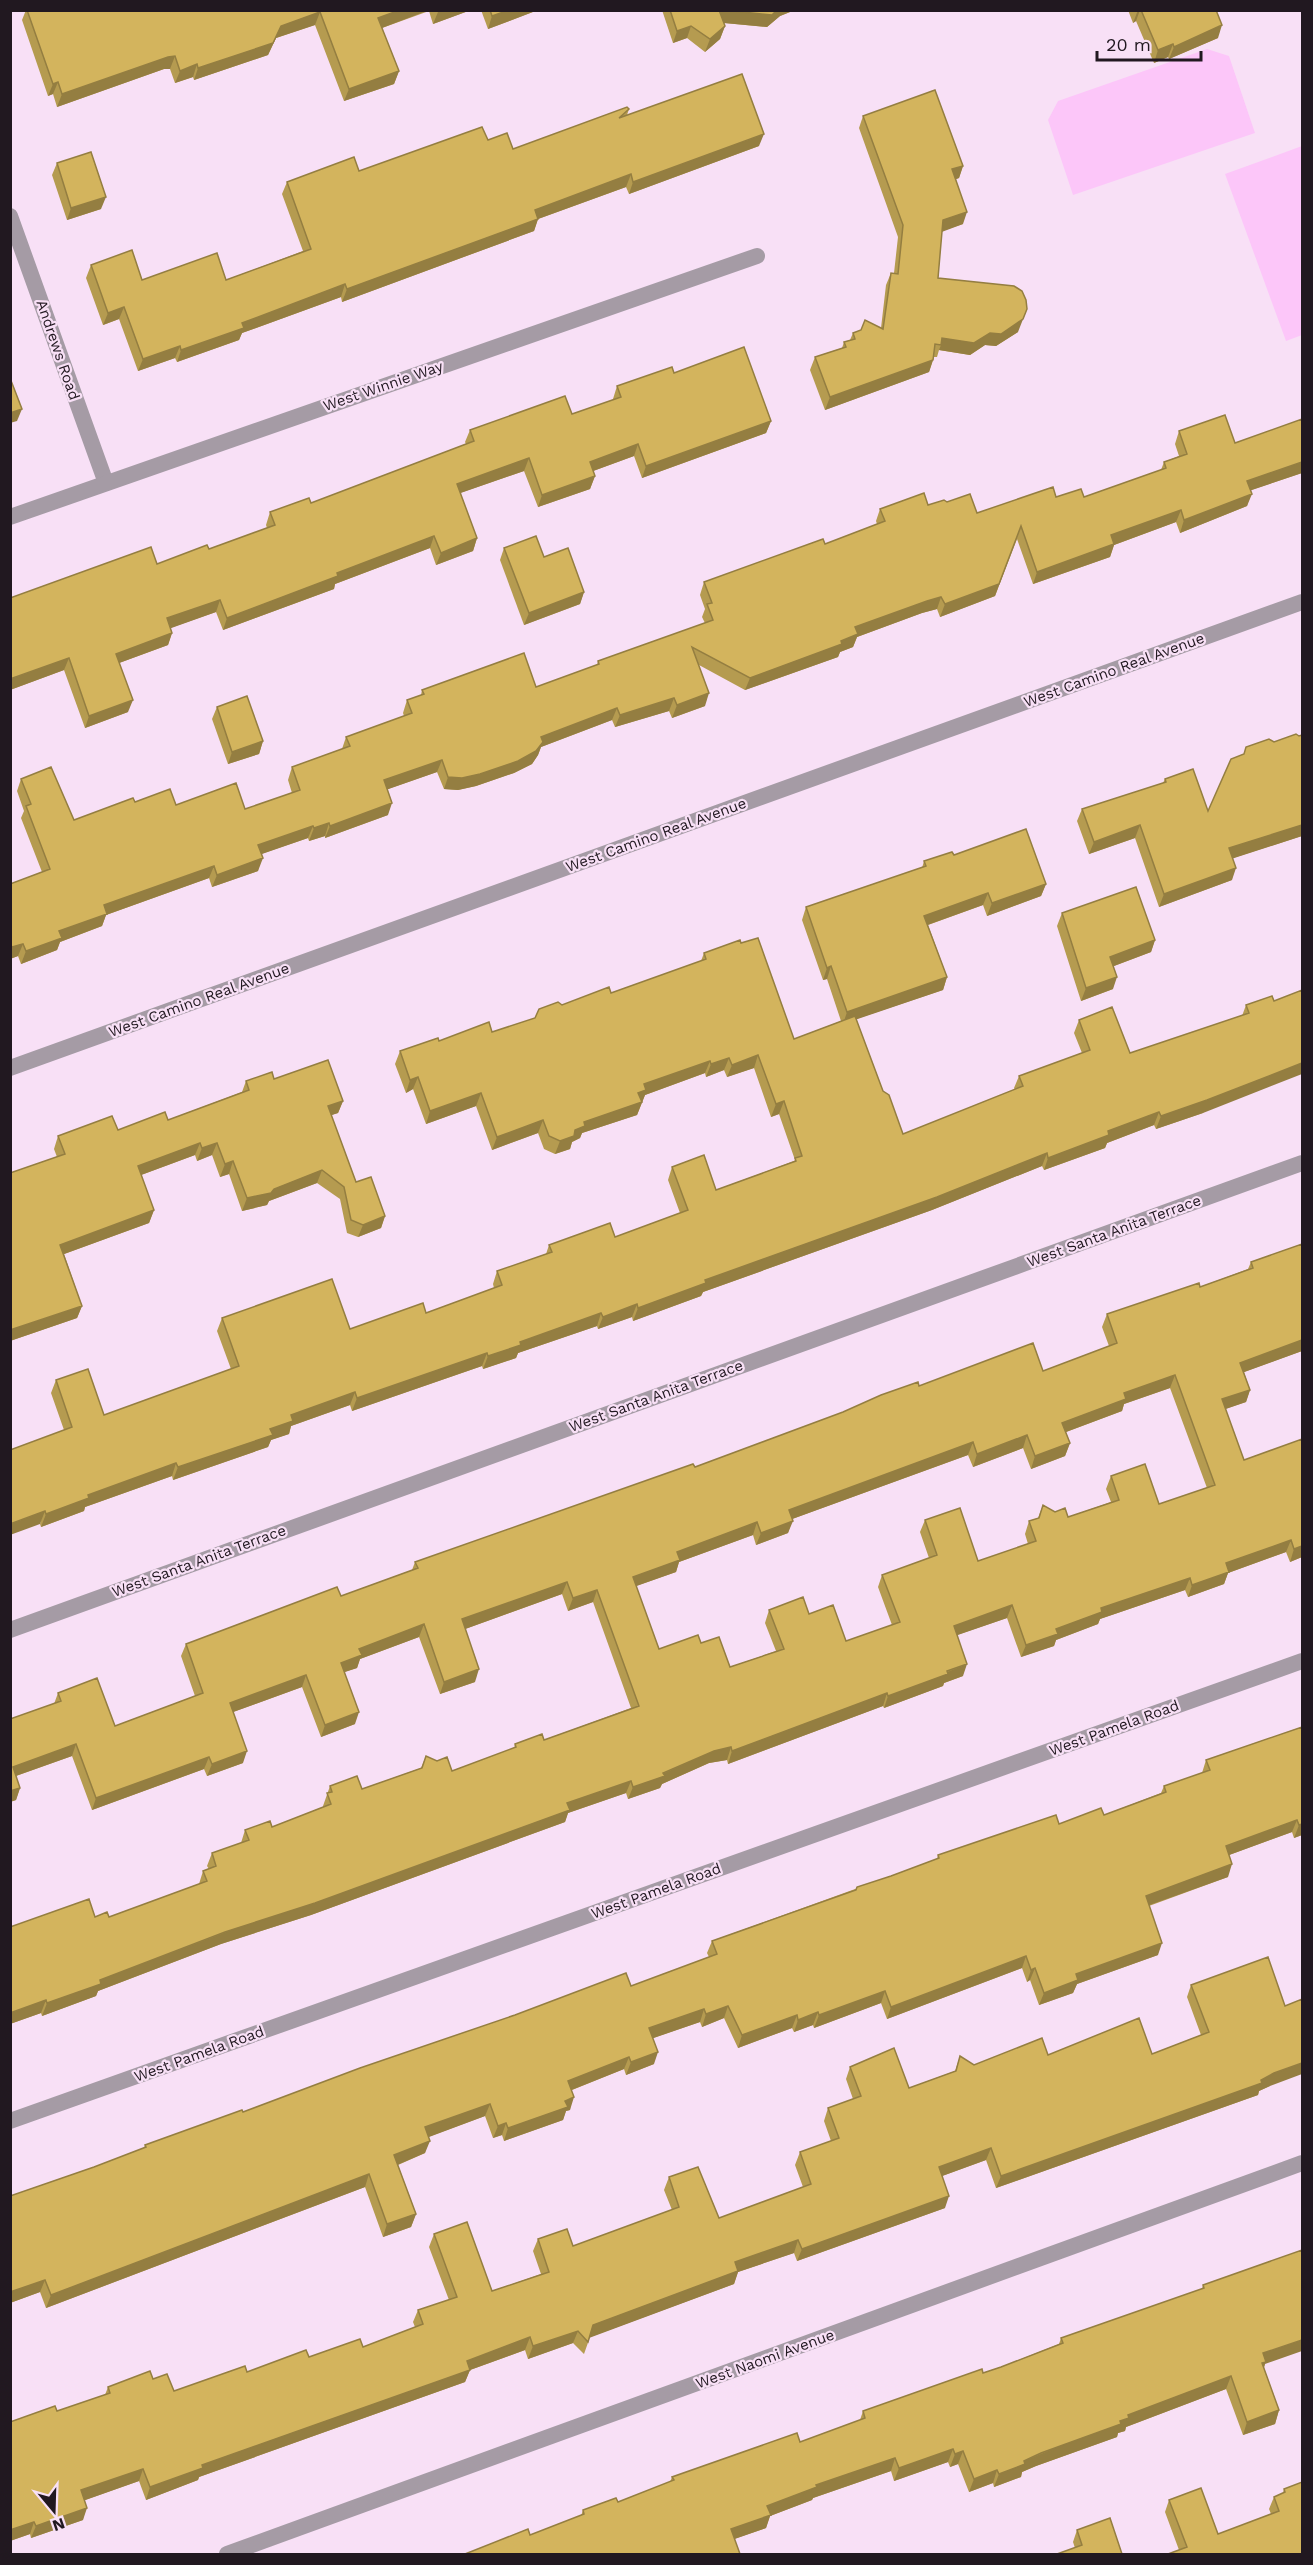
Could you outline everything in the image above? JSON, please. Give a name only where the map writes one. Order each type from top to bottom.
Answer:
[{"type":"street","name":"Andrews Road","points":[[10,216],[106,483]]},
{"type":"street","name":"West Winnie Way","points":[[10,517],[757,256]]},
{"type":"street","name":"West Camino Real Avenue","points":[[10,1068],[1302,602]]},
{"type":"street","name":"West Santa Anita Terrace","points":[[10,1630],[1302,1163]]},
{"type":"street","name":"West Pamela Road","points":[[10,2121],[1302,1662]]},
{"type":"street","name":"West Naomi Avenue","points":[[227,2554],[1302,2163]]},
{"type":"shaded area","points":[[1207,49],[1229,56],[1255,133],[1073,195],[1048,120],[1058,101]]},
{"type":"shaded area","points":[[1302,146],[1302,335],[1286,341],[1225,174]]},
{"type":"building","points":[[27,10],[400,10],[378,18],[399,71],[349,89],[320,12],[281,26],[273,43],[198,68],[197,64],[180,71],[175,56],[168,57],[62,94],[58,82],[53,84]]},
{"type":"building","points":[[490,10],[509,10],[492,16]]},
{"type":"building","points":[[670,10],[719,10],[725,26],[710,39],[691,26],[677,31]]},
{"type":"building","points":[[724,10],[777,10],[772,15]]},
{"type":"building","points":[[1141,10],[1216,10],[1222,25],[1174,47],[1173,44],[1158,50]]},
{"type":"building","points":[[742,74],[764,134],[633,182],[631,174],[535,210],[538,219],[347,289],[345,284],[242,323],[244,328],[181,350],[180,346],[143,359],[124,307],[108,313],[91,265],[132,250],[142,280],[217,253],[226,280],[311,249],[287,182],[354,157],[359,171],[482,127],[488,140],[507,133],[513,149],[627,107],[629,109],[619,118]]},
{"type":"building","points":[[935,90],[963,166],[952,169],[967,212],[943,220],[938,278],[1014,286],[1022,291],[1027,309],[1023,319],[1001,334],[990,333],[974,343],[942,338],[941,345],[935,344],[933,360],[830,397],[815,357],[846,347],[844,342],[855,339],[853,333],[861,330],[865,320],[883,329],[891,273],[898,274],[903,225],[863,116]]},
{"type":"building","points":[[91,152],[106,197],[71,208],[57,163]]},
{"type":"building","points":[[744,347],[771,421],[646,466],[638,444],[590,462],[595,476],[542,495],[529,458],[457,484],[477,538],[441,553],[434,536],[337,573],[338,576],[227,618],[220,600],[167,618],[172,633],[116,654],[133,700],[89,716],[69,658],[10,679],[10,598],[151,547],[157,564],[207,545],[209,549],[275,525],[270,512],[309,498],[311,503],[474,441],[470,430],[565,396],[572,414],[621,397],[617,386],[672,367],[674,373]]},
{"type":"building","points":[[10,378],[22,409],[10,413]]},
{"type":"building","points":[[1225,415],[1235,443],[1302,419],[1302,462],[1247,481],[1252,494],[1184,520],[1181,510],[1111,535],[1114,544],[1037,572],[1021,526],[999,584],[945,604],[941,597],[927,601],[855,627],[858,634],[841,641],[842,644],[750,678],[692,647],[709,693],[677,705],[674,698],[620,715],[617,708],[541,737],[543,742],[536,751],[518,761],[480,774],[462,778],[448,777],[442,760],[384,780],[392,803],[330,826],[329,823],[314,828],[313,826],[258,845],[263,858],[217,875],[214,866],[104,905],[107,914],[59,931],[62,938],[26,951],[23,944],[12,947],[10,943],[10,884],[50,869],[26,806],[31,804],[21,779],[51,767],[74,820],[133,798],[135,802],[170,789],[176,805],[236,783],[245,809],[300,790],[292,767],[350,746],[346,737],[412,713],[407,700],[424,694],[422,690],[524,653],[536,687],[599,664],[598,661],[713,620],[707,604],[712,603],[704,582],[823,539],[825,544],[885,521],[880,509],[924,493],[928,505],[944,500],[947,502],[970,494],[977,513],[1053,487],[1056,497],[1081,489],[1084,497],[1166,468],[1164,462],[1187,454],[1179,431]]},
{"type":"building","points":[[536,536],[544,557],[568,548],[584,592],[529,613],[504,548]]},
{"type":"building","points":[[247,696],[263,741],[232,752],[217,707]]},
{"type":"building","points":[[1296,734],[1302,735],[1302,825],[1229,848],[1236,868],[1164,894],[1140,825],[1094,842],[1082,809],[1166,782],[1165,779],[1193,769],[1208,811],[1231,759],[1244,754],[1246,747],[1269,739],[1274,742]]},
{"type":"building","points":[[1026,829],[1046,884],[992,903],[988,893],[924,916],[947,977],[847,1012],[831,966],[827,968],[806,907],[926,866],[924,861],[952,852],[954,855]]},
{"type":"building","points":[[1136,887],[1155,940],[1110,957],[1117,977],[1086,988],[1062,913]]},
{"type":"building","points":[[758,938],[794,1039],[855,1016],[883,1091],[889,1095],[903,1134],[1023,1086],[1019,1076],[1090,1050],[1079,1020],[1112,1007],[1130,1053],[1249,1013],[1246,1005],[1272,996],[1274,1001],[1302,990],[1302,1063],[1207,1100],[1161,1116],[1159,1112],[1108,1131],[1109,1135],[1048,1158],[1047,1153],[937,1197],[705,1280],[706,1283],[638,1308],[637,1304],[603,1317],[601,1313],[520,1342],[521,1345],[488,1356],[487,1353],[357,1398],[355,1392],[291,1415],[293,1421],[270,1429],[273,1435],[178,1467],[176,1463],[88,1495],[89,1498],[46,1514],[45,1511],[10,1524],[10,1450],[72,1427],[56,1380],[88,1369],[104,1415],[239,1366],[222,1318],[332,1279],[350,1329],[423,1303],[426,1313],[502,1285],[497,1271],[552,1252],[549,1245],[610,1223],[615,1237],[688,1210],[672,1167],[704,1155],[716,1190],[796,1161],[795,1158],[802,1156],[784,1101],[776,1104],[758,1055],[732,1065],[729,1058],[711,1064],[710,1061],[644,1084],[646,1090],[638,1093],[642,1102],[584,1122],[585,1126],[575,1130],[574,1136],[560,1141],[549,1136],[543,1120],[497,1137],[481,1093],[430,1111],[418,1077],[410,1080],[400,1051],[438,1038],[439,1041],[489,1022],[492,1032],[535,1018],[539,1009],[558,1002],[562,1005],[609,987],[611,993],[706,959],[704,953],[740,940],[741,943]]},
{"type":"building","points":[[328,1060],[343,1101],[328,1106],[356,1182],[371,1177],[385,1216],[363,1225],[351,1220],[344,1187],[322,1170],[274,1189],[271,1193],[247,1198],[233,1161],[225,1164],[217,1143],[202,1148],[200,1143],[138,1166],[154,1210],[60,1245],[82,1306],[10,1330],[10,1173],[65,1154],[58,1136],[112,1116],[118,1130],[165,1112],[168,1120],[249,1090],[246,1081],[272,1072],[274,1079]]},
{"type":"building","points":[[1302,1244],[1302,1340],[1240,1363],[1250,1390],[1222,1399],[1244,1460],[1302,1439],[1302,1546],[1294,1549],[1291,1540],[1226,1563],[1229,1572],[1192,1585],[1190,1578],[1101,1608],[1102,1612],[1056,1629],[1058,1634],[1026,1645],[1012,1605],[954,1626],[967,1664],[947,1671],[948,1674],[888,1696],[887,1693],[732,1751],[731,1747],[714,1751],[663,1773],[665,1776],[633,1787],[631,1781],[567,1803],[570,1810],[315,1903],[225,1932],[100,1980],[101,1984],[10,2013],[10,1927],[89,1899],[95,1917],[107,1912],[109,1917],[207,1881],[203,1871],[216,1866],[212,1853],[249,1840],[245,1830],[270,1821],[272,1827],[331,1804],[327,1793],[332,1792],[330,1786],[357,1776],[362,1789],[422,1768],[426,1756],[437,1761],[447,1757],[452,1771],[516,1747],[515,1744],[542,1734],[544,1740],[639,1706],[597,1590],[573,1598],[567,1582],[462,1619],[479,1669],[444,1682],[424,1624],[359,1649],[362,1655],[341,1663],[359,1712],[325,1725],[306,1675],[230,1703],[247,1751],[212,1764],[209,1757],[96,1798],[76,1744],[13,1767],[20,1788],[10,1791],[10,1719],[61,1701],[58,1693],[97,1678],[115,1726],[203,1693],[186,1644],[337,1587],[341,1596],[418,1568],[415,1562],[693,1464],[695,1467],[843,1412],[881,1395],[918,1382],[919,1386],[1033,1343],[1043,1371],[1117,1343],[1107,1314],[1199,1283],[1200,1287],[1253,1268],[1251,1262]],"holes":[[[1175,1375],[1215,1485],[1159,1504],[1145,1464],[1111,1476],[1119,1500],[1068,1517],[1065,1508],[1055,1512],[1043,1505],[1039,1518],[1029,1521],[1036,1541],[978,1561],[960,1508],[925,1520],[937,1555],[882,1575],[900,1622],[846,1641],[833,1605],[809,1614],[803,1597],[769,1610],[784,1649],[730,1667],[719,1637],[701,1643],[698,1635],[659,1649],[633,1577],[680,1560],[677,1552],[757,1522],[761,1533],[793,1521],[789,1510],[973,1442],[977,1454],[1027,1435],[1035,1456],[1070,1443],[1062,1423],[1126,1399],[1124,1393]]]},
{"type":"building","points":[[1302,1727],[1302,1824],[1299,1825],[1297,1820],[1226,1846],[1232,1864],[1146,1896],[1162,1943],[1076,1974],[1078,1980],[1044,1993],[1035,1968],[1031,1970],[1026,1956],[891,2007],[885,1991],[819,2015],[818,2012],[798,2020],[797,2015],[742,2035],[728,2006],[706,2014],[704,2009],[649,2028],[658,2052],[631,2062],[629,2057],[568,2081],[574,2097],[565,2101],[568,2107],[508,2128],[506,2123],[498,2126],[490,2104],[425,2127],[430,2141],[394,2155],[416,2214],[387,2224],[369,2174],[51,2295],[45,2280],[10,2292],[10,2196],[94,2167],[146,2147],[145,2145],[515,2015],[626,1973],[631,1986],[717,1954],[712,1941],[856,1890],[857,1887],[939,1858],[938,1855],[1056,1815],[1059,1824],[1101,1808],[1104,1815],[1166,1792],[1164,1786],[1210,1770],[1206,1760]]},
{"type":"building","points":[[1268,1957],[1285,2006],[1302,1999],[1302,2063],[1274,2073],[1261,2080],[1262,2083],[1001,2176],[991,2148],[939,2167],[949,2196],[802,2249],[798,2240],[735,2262],[738,2271],[593,2325],[588,2342],[578,2331],[533,2346],[530,2337],[467,2361],[470,2370],[202,2465],[203,2468],[150,2487],[143,2469],[81,2490],[87,2508],[36,2526],[34,2522],[10,2530],[10,2422],[55,2406],[57,2411],[110,2393],[108,2387],[150,2371],[153,2379],[167,2374],[174,2391],[245,2366],[247,2372],[306,2350],[309,2357],[360,2339],[363,2347],[423,2324],[418,2310],[457,2297],[434,2234],[467,2222],[492,2291],[549,2272],[538,2239],[567,2229],[573,2246],[679,2207],[669,2177],[698,2167],[719,2218],[811,2184],[800,2152],[839,2138],[828,2108],[861,2096],[850,2067],[894,2048],[909,2088],[956,2071],[960,2056],[974,2065],[1042,2038],[1048,2055],[1139,2018],[1152,2054],[1209,2032],[1191,1985]]},
{"type":"building","points":[[1302,2250],[1302,2340],[1263,2353],[1266,2362],[1262,2363],[1279,2410],[1247,2422],[1231,2376],[1128,2415],[1129,2418],[1120,2421],[1121,2424],[1041,2453],[1024,2461],[1025,2464],[999,2474],[997,2470],[974,2479],[963,2451],[955,2454],[953,2449],[899,2468],[895,2458],[816,2485],[817,2487],[767,2506],[771,2515],[731,2529],[740,2554],[465,2554],[528,2529],[530,2535],[584,2514],[583,2510],[616,2498],[618,2502],[674,2480],[672,2477],[797,2433],[800,2442],[865,2418],[863,2411],[982,2369],[983,2373],[1001,2367],[1063,2343],[1061,2338],[1204,2288],[1203,2285]]},
{"type":"building","points":[[1302,2482],[1302,2554],[1168,2554],[1187,2547],[1169,2500],[1201,2488],[1218,2534],[1279,2511],[1274,2497],[1285,2492],[1284,2489]]},
{"type":"building","points":[[1110,2518],[1122,2554],[1057,2554],[1082,2545],[1077,2530]]}]
